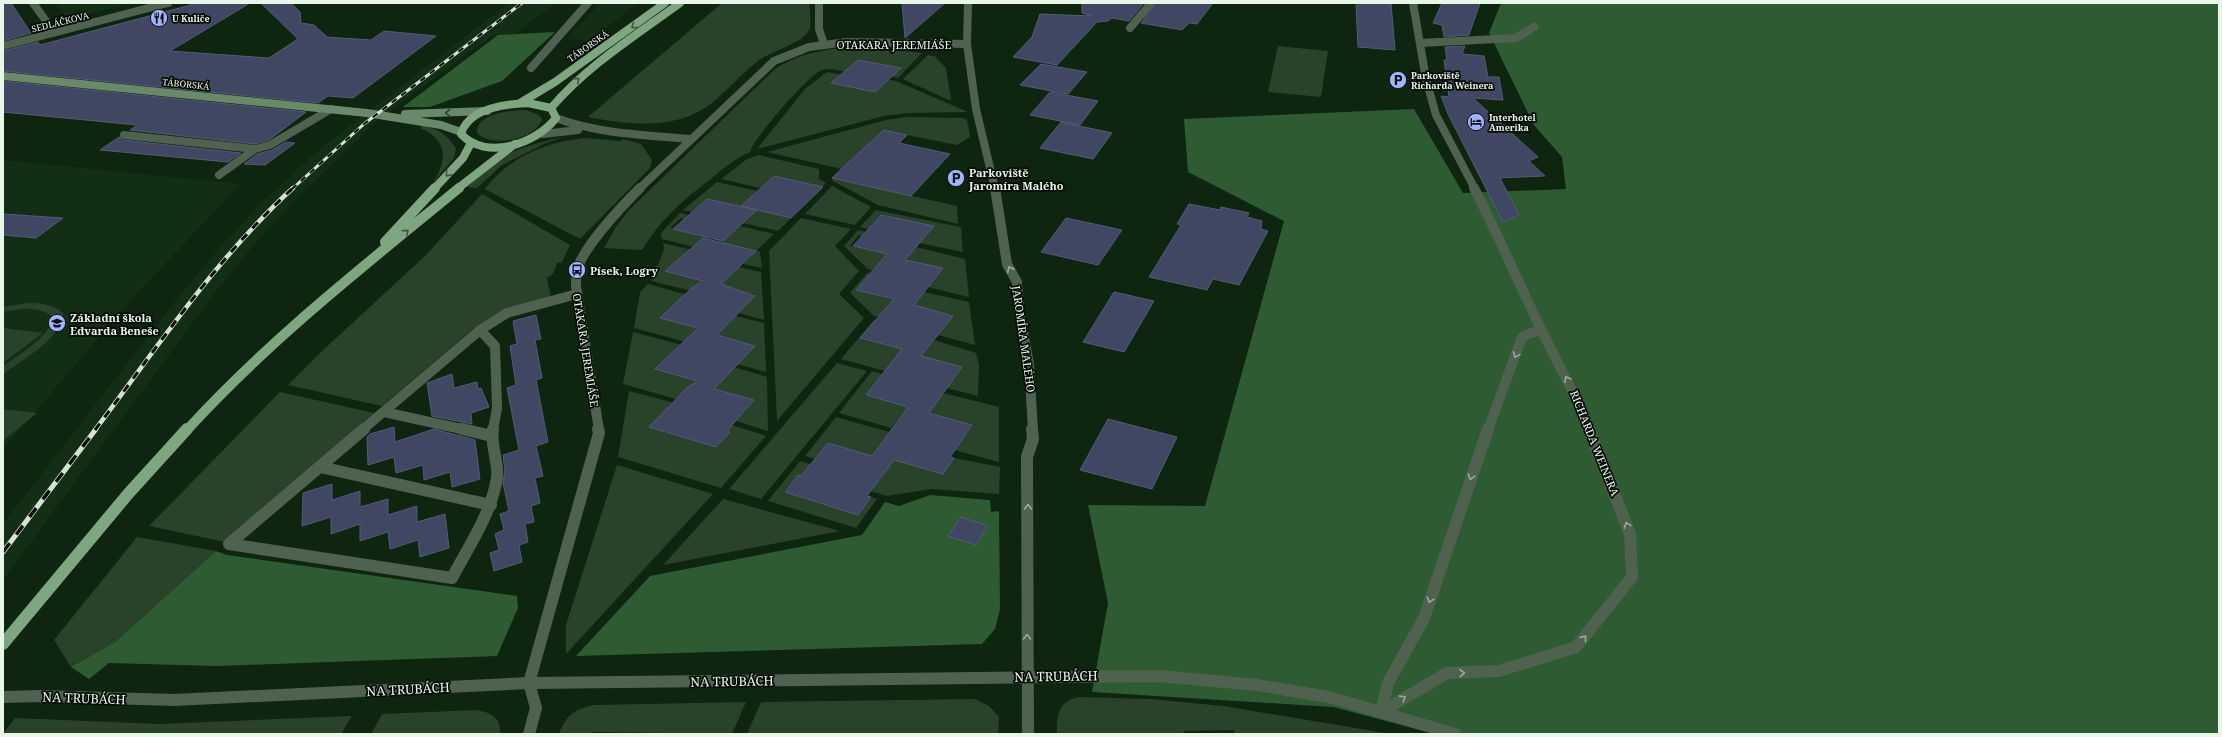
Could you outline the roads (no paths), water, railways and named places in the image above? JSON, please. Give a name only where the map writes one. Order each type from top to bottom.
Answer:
[{"type":"main road","name":"TÁBORSKÁ","points":[[520,103],[555,82],[665,3]]},
{"type":"main road","name":"TÁBORSKÁ","points":[[551,108],[563,92],[582,76],[680,3]]},
{"type":"main road","name":"TÁBORSKÁ","points":[[3,76],[367,113],[441,125],[461,132]]},
{"type":"main road","points":[[520,103],[535,104],[551,108],[556,118],[552,126],[543,134],[515,144],[498,147],[483,146],[471,143],[464,138],[461,132],[472,119],[487,111],[520,103]]},
{"type":"main road","name":"TÁBORSKÁ","points":[[367,113],[434,114],[487,111]]},
{"type":"main road","points":[[355,274],[463,158],[471,143]]},
{"type":"main road","points":[[3,644],[123,499],[206,409],[254,363],[355,274],[494,159],[515,144]]},
{"type":"street","points":[[32,3],[54,32]]},
{"type":"street","name":"SEDLÁČKOVA","points":[[3,46],[168,3]]},
{"type":"street","points":[[531,68],[588,3]]},
{"type":"street","points":[[819,3],[819,29],[824,44]]},
{"type":"street","name":"JAROMÍRA MALÉHO","points":[[968,3],[967,44],[976,110],[992,171],[1007,264],[1017,282],[1019,311],[1029,364],[1033,439],[1027,457],[1028,734]]},
{"type":"street","points":[[1130,28],[1151,3]]},
{"type":"street","name":"RICHARDA WEINERA","points":[[1381,712],[1448,673],[1499,671],[1576,647],[1632,577],[1630,534],[1620,505],[1577,398],[1541,329],[1500,238],[1454,153],[1436,115],[1426,78],[1413,3]]},
{"type":"street","points":[[1420,43],[1464,42],[1516,38],[1534,27]]},
{"type":"street","name":"OTAKARA JEREMIÁŠE","points":[[529,683],[599,433],[577,294],[577,270],[587,250],[627,201],[774,61],[809,47],[824,44],[847,42],[967,44]]},
{"type":"street","points":[[219,175],[255,149],[270,145],[331,109]]},
{"type":"street","points":[[556,118],[570,125],[594,129],[691,139]]},
{"type":"street","points":[[543,134],[594,129]]},
{"type":"street","points":[[124,135],[255,149]]},
{"type":"street","points":[[480,330],[495,346],[498,408],[492,436],[497,476],[491,505],[452,578],[229,544],[480,330],[507,313],[577,294]]},
{"type":"street","points":[[1381,712],[1388,682],[1424,618],[1477,459],[1522,337],[1541,329]]},
{"type":"street","points":[[384,412],[492,436]]},
{"type":"street","points":[[320,467],[491,505]]},
{"type":"street","name":"NA TRUBÁCH","points":[[5,699],[174,700],[529,683],[1027,676],[1158,676],[1249,684],[1330,697],[1455,734]]},
{"type":"street","points":[[529,683],[536,708],[529,734]]},
{"type":"railway","points":[[292,189],[364,124],[522,3]]},
{"type":"railway","points":[[95,430],[188,304],[238,244],[293,188]]},
{"type":"railway","points":[[3,552],[96,429]]},
{"type":"place","name":"U Kuliče","points":[[159,18]]},
{"type":"place","name":"Parkoviště Richarda Weinera","points":[[1398,80]]},
{"type":"place","name":"Interhotel Amerika","points":[[1476,122]]},
{"type":"place","name":"Parkoviště Jaromíra Malého","points":[[956,178]]},
{"type":"place","name":"Písek, Logry","points":[[577,270]]},
{"type":"place","name":"Základní škola Edvarda Beneše","points":[[57,323]]}]
